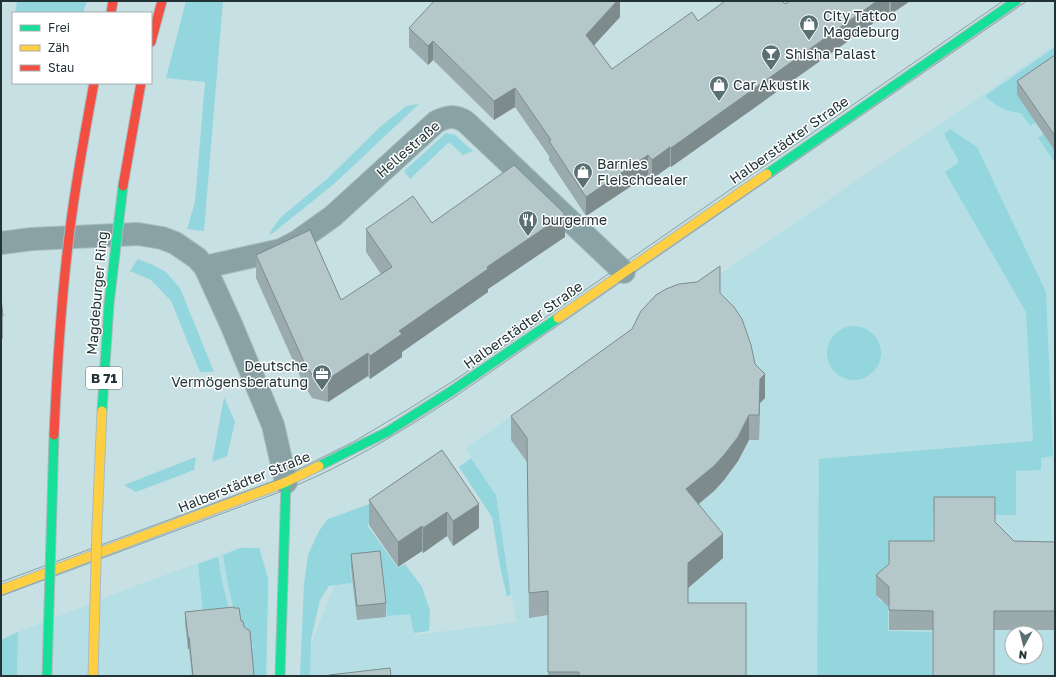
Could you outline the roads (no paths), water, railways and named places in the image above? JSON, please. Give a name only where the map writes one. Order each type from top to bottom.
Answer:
[{"type":"main road","points":[[111,12],[113,1]]},
{"type":"main road","points":[[152,38],[162,1]]},
{"type":"main road","name":"Halberstädter Straße","points":[[1,590],[286,482],[355,449],[386,432],[450,392],[1016,1]]},
{"type":"main road","points":[[47,676],[52,463],[59,338],[64,276],[72,213],[94,84]]},
{"type":"main road","name":"Magdeburger Ring","points":[[94,676],[99,462],[107,326],[119,211],[130,138],[141,84]]},
{"type":"main road","points":[[280,676],[286,482]]},
{"type":"street","name":"Hellestraße","points":[[205,267],[281,250],[298,242],[333,216],[436,122],[453,116],[466,122],[624,272]]},
{"type":"street","points":[[1,243],[138,234],[162,238],[175,244],[197,258],[205,267],[231,324],[273,425],[286,482]]},
{"type":"tram line","points":[[1,582],[279,479],[355,441],[458,378],[1003,1]]},
{"type":"tram line","points":[[1,596],[307,481],[350,460],[392,436],[453,398],[1027,1]]},
{"type":"place","name":"City Tattoo Magdeburg","points":[[809,41]]},
{"type":"place","name":"Shisha Palast","points":[[771,71]]},
{"type":"place","name":"Car Akustik","points":[[719,102]]},
{"type":"place","name":"Barnies Fleischdealer","points":[[583,189]]},
{"type":"place","name":"burgerme","points":[[528,237]]},
{"type":"place","name":"Deutsche Vermögensberatung","points":[[322,391]]}]
